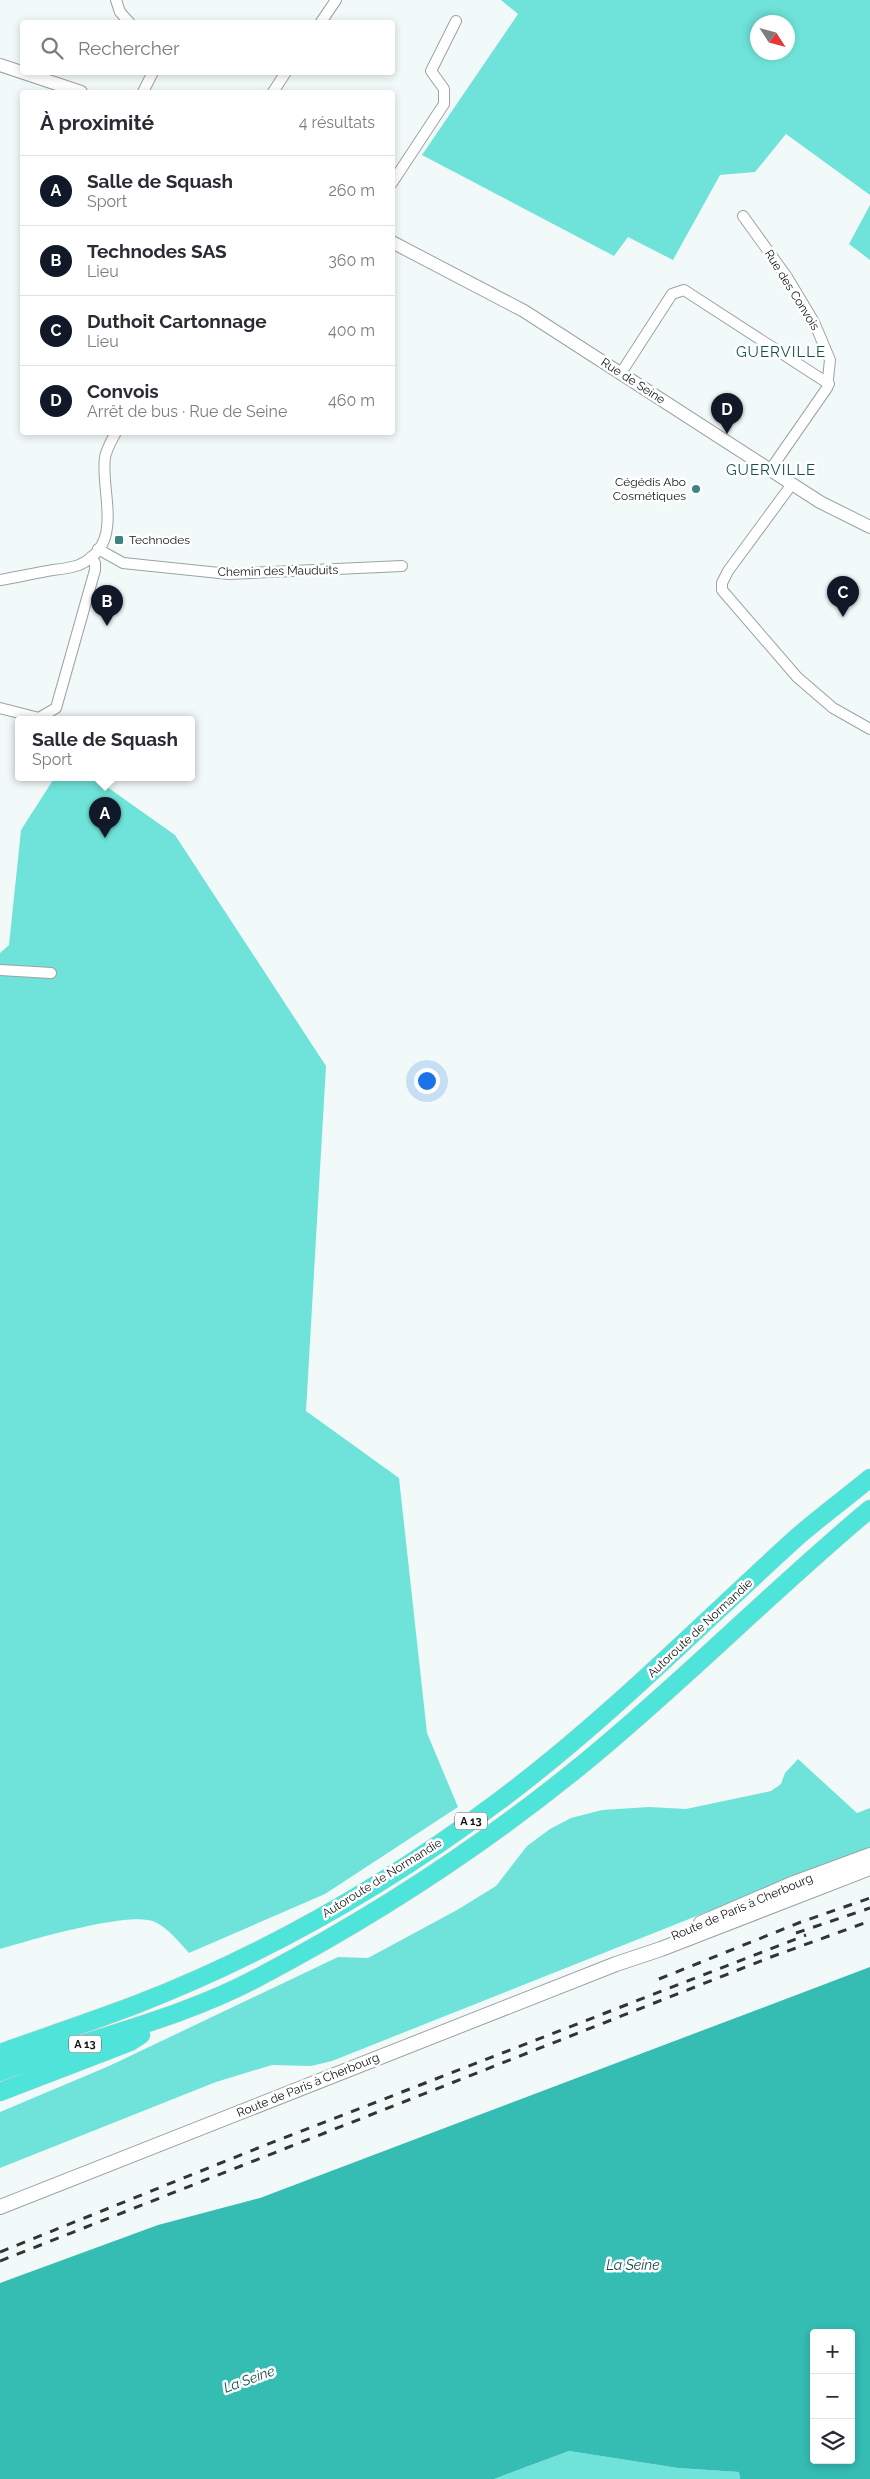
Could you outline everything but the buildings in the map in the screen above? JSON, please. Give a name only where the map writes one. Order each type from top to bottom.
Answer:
[{"type":"highway","name":"Autoroute de Normandie","points":[[0,2053],[135,2005],[239,1960],[325,1914],[415,1860],[498,1802],[572,1744],[798,1537],[870,1478]]},
{"type":"highway","name":"Autoroute de Normandie","points":[[0,2072],[169,2017],[255,1980],[436,1875],[509,1823],[592,1757],[810,1559],[870,1509]]},
{"type":"highway","points":[[0,2092],[130,2042],[169,2017]]},
{"type":"main road","name":"Route de Paris à Cherbourg","points":[[616,1964],[694,1926],[794,1883],[870,1855]]},
{"type":"main road","name":"Route de Paris à Cherbourg","points":[[0,2207],[616,1964],[661,1949],[870,1868]]},
{"type":"street","points":[[116,0],[120,12],[127,20]]},
{"type":"street","points":[[322,20],[336,0]]},
{"type":"street","points":[[395,178],[444,104],[444,89],[431,71],[456,21]]},
{"type":"street","points":[[0,65],[20,72]]},
{"type":"street","points":[[28,75],[70,90]]},
{"type":"street","points":[[144,90],[152,75]]},
{"type":"street","points":[[273,90],[284,75]]},
{"type":"street","points":[[59,86],[74,90]]},
{"type":"street","name":"Rue des Convois","points":[[743,216],[786,277],[814,322],[830,360],[829,384]]},
{"type":"street","name":"Rue de Seine","points":[[395,244],[524,311],[820,502],[870,527]]},
{"type":"street","points":[[621,373],[672,294],[684,290],[829,384],[770,470]]},
{"type":"street","points":[[0,580],[79,565],[94,553],[105,538],[109,521],[105,474],[106,455],[115,435]]},
{"type":"street","points":[[792,484],[728,571],[722,583],[722,590],[797,678],[833,708],[870,729]]},
{"type":"street","points":[[42,716],[56,708],[95,570],[94,553]]},
{"type":"street","name":"Chemin des Mauduits","points":[[94,553],[123,563],[229,574],[402,566]]},
{"type":"street","points":[[0,708],[31,716]]},
{"type":"street","points":[[0,970],[51,973]]},
{"type":"shaded area","points":[[501,0],[870,0],[870,195],[786,134],[755,172],[720,175],[673,260],[628,237],[614,256],[422,155],[518,14]]},
{"type":"shaded area","points":[[870,205],[870,260],[849,244]]},
{"type":"shaded area","points":[[52,781],[99,781],[175,835],[326,1066],[306,1411],[399,1478],[427,1733],[458,1807],[325,1894],[189,1953],[165,1928],[155,1922],[143,1919],[103,1923],[79,1928],[0,1949],[0,953],[9,945],[21,830]]},
{"type":"shaded area","points":[[798,1759],[857,1813],[870,1808],[870,1847],[332,2061],[311,2066],[272,2065],[216,2082],[0,2168],[0,2112],[109,2066],[338,1957],[368,1958],[457,1910],[496,1886],[527,1846],[550,1829],[571,1818],[602,1810],[649,1807],[686,1809],[771,1791],[781,1784],[785,1773]]},
{"type":"shaded area","points":[[569,2451],[678,2468],[739,2472],[740,2479],[494,2479]]},
{"type":"water","name":"La Seine","points":[[870,1967],[870,2479],[740,2479],[739,2472],[678,2468],[569,2451],[494,2479],[0,2479],[0,2283],[158,2225],[260,2198]]},
{"type":"railway","points":[[659,1979],[801,1922],[870,1898]]},
{"type":"railway","points":[[796,1933],[870,1908]]},
{"type":"railway","points":[[0,2261],[771,1957],[870,1921]]},
{"type":"railway","points":[[0,2252],[258,2148],[806,1935]]},
{"type":"place","name":"Convois","points":[[727,434]]},
{"type":"place","name":"Cégédis Abo Cosmétiques","points":[[696,489]]},
{"type":"place","name":"Technodes","points":[[119,540]]},
{"type":"place","name":"Duthoit Cartonnage","points":[[843,617]]},
{"type":"place","name":"Technodes SAS","points":[[107,626]]},
{"type":"place","name":"Salle de Squash","points":[[105,838]]},
{"type":"district","name":"GUERVILLE","points":[[781,352]]},
{"type":"district","name":"GUERVILLE","points":[[771,470]]}]
